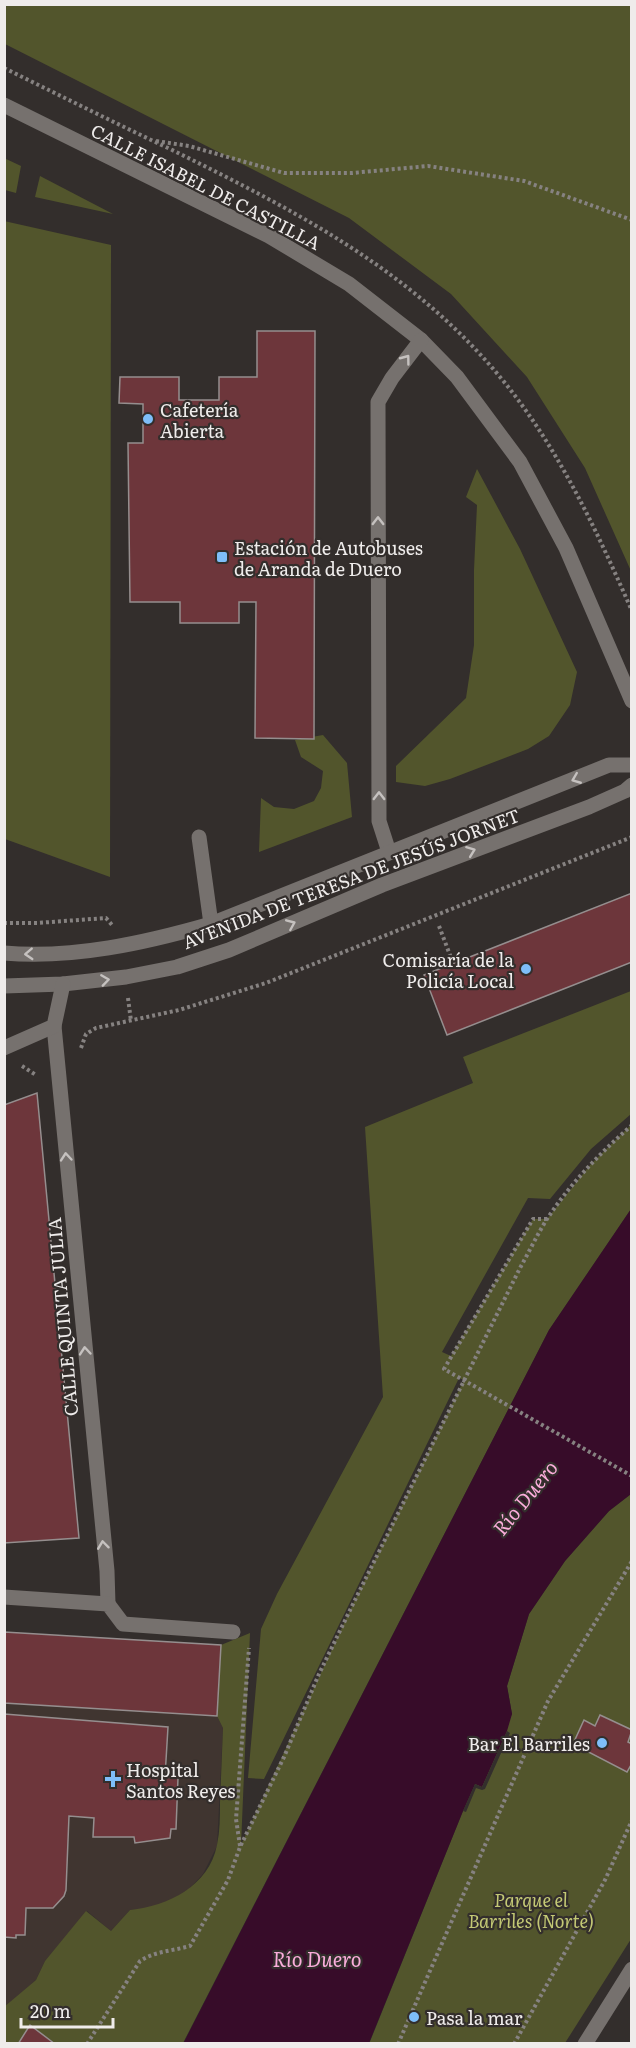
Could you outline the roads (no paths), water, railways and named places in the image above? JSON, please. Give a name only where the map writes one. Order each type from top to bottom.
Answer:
[{"type":"street","name":"CALLE ISABEL DE CASTILLA","points":[[4,105],[269,236],[349,284],[420,340],[457,376],[520,462],[566,548],[632,701]]},
{"type":"street","points":[[389,852],[379,821],[378,402],[392,378],[420,340]]},
{"type":"street","name":"AVENIDA DE TERESA DE JESÚS JORNET","points":[[4,953],[67,952],[114,946],[170,936],[211,924],[609,765],[632,765]]},
{"type":"street","name":"AVENIDA DE TERESA DE JESÚS JORNET","points":[[4,986],[63,984],[146,973],[177,967],[229,951],[382,885],[589,807],[625,791],[632,785]]},
{"type":"street","points":[[199,837],[211,924]]},
{"type":"street","name":"CALLE QUINTA JULIA","points":[[63,984],[54,1026],[107,1571],[108,1604]]},
{"type":"street","points":[[4,1048],[54,1026]]},
{"type":"street","points":[[4,1597],[108,1604],[123,1624],[233,1632]]},
{"type":"street","points":[[585,2043],[632,1969]]},
{"type":"water","name":"Río Duero","points":[[631,1209],[631,1494],[609,1511],[565,1561],[529,1614],[507,1686],[512,1714],[507,1731],[482,1787],[475,1784],[463,1811],[369,2043],[183,2044],[549,1330]]},
{"type":"place","name":"Cafetería Abierta","points":[[148,419]]},
{"type":"place","name":"Estación de Autobuses de Aranda de Duero","points":[[222,557]]},
{"type":"place","name":"Comisaría de la Policía Local","points":[[526,969]]},
{"type":"place","name":"Bar El Barriles","points":[[602,1743]]},
{"type":"place","name":"Hospital Santos Reyes","points":[[113,1779]]},
{"type":"place","name":"Pasa la mar","points":[[414,2017]]},
{"type":"park label","name":"Parque el Barriles (Norte)","points":[[531,1909]]}]
